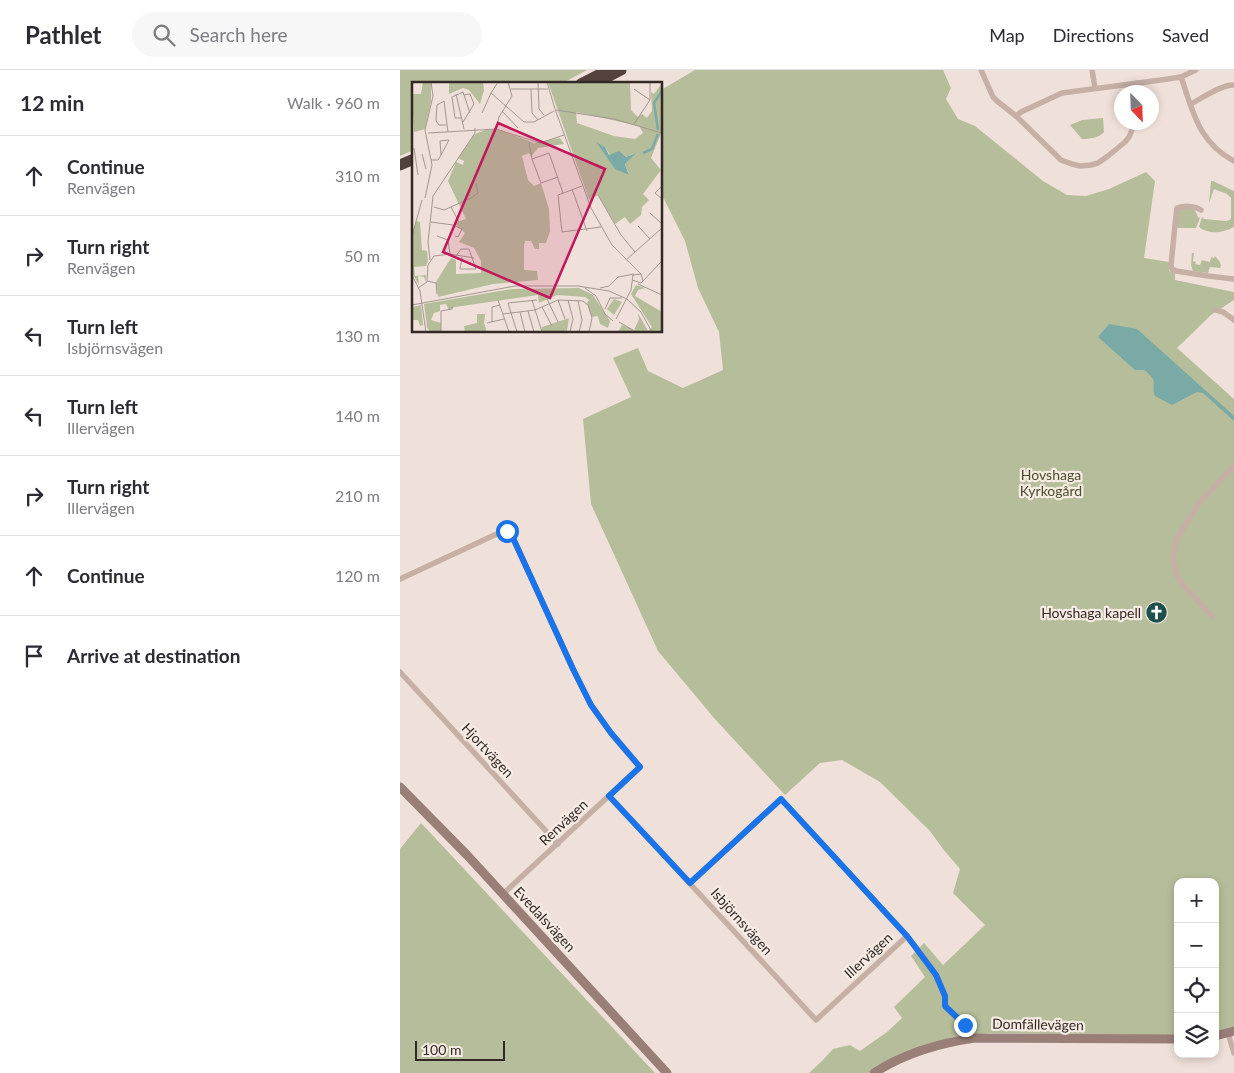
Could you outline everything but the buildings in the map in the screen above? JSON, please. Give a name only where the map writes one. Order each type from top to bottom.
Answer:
[{"type":"highway","points":[[585,82],[608,70]]},
{"type":"highway","points":[[598,82],[621,70]]},
{"type":"highway","points":[[400,165],[412,160]]},
{"type":"highway","points":[[400,171],[412,167]]},
{"type":"street","points":[[981,70],[993,97],[1016,116],[1061,160],[1080,166],[1098,163],[1125,142],[1132,130]]},
{"type":"street","points":[[1092,70],[1095,88]]},
{"type":"street","points":[[1016,116],[1062,92],[1180,76],[1196,70]]},
{"type":"street","points":[[1180,76],[1202,132],[1224,155],[1234,161]]},
{"type":"street","points":[[1191,104],[1224,86],[1234,85]]},
{"type":"street","points":[[1201,210],[1196,207],[1181,206],[1177,208],[1172,269],[1234,279]]},
{"type":"street","points":[[1216,310],[1223,312],[1234,320]]},
{"type":"street","points":[[1212,616],[1177,576],[1173,559],[1177,538],[1200,502],[1234,466]]},
{"type":"street","name":"Renvägen","points":[[400,579],[501,532],[507,531],[513,538],[591,705],[611,733],[640,767],[503,894]]},
{"type":"street","name":"Hjortvägen","points":[[400,672],[558,844]]},
{"type":"street","name":"Evedalsvägen","points":[[400,788],[467,855],[667,1073]]},
{"type":"street","name":"Isbjörnsvägen","points":[[609,796],[816,1020]]},
{"type":"street","name":"Illervägen","points":[[690,883],[781,799],[907,936],[816,1020]]},
{"type":"street","points":[[907,936],[936,975],[945,996],[945,1006],[965,1025],[975,1038]]},
{"type":"street","points":[[1231,1032],[1234,1053]]},
{"type":"street","name":"Domfällevägen","points":[[874,1073],[922,1050],[953,1041],[975,1038],[1174,1039]]},
{"type":"green space","points":[[400,70],[587,70],[565,82],[412,82],[412,151],[400,156]]},
{"type":"green space","name":"Hovshaga Kyrkogård","points":[[695,70],[943,70],[951,88],[946,99],[958,119],[975,126],[1043,181],[1067,195],[1086,196],[1109,189],[1146,172],[1155,181],[1144,258],[1169,262],[1169,271],[1175,273],[1175,280],[1234,292],[1234,300],[1211,315],[1177,348],[1234,399],[1234,1027],[1219,1031],[1219,878],[1174,878],[1174,1036],[988,1033],[953,1037],[920,1047],[868,1073],[809,1073],[833,1049],[850,1045],[860,1051],[887,1032],[902,1018],[894,1007],[925,977],[911,956],[924,943],[943,965],[985,925],[953,893],[960,869],[930,831],[880,782],[842,760],[820,763],[785,795],[714,718],[658,651],[591,504],[583,419],[631,397],[613,358],[638,348],[648,371],[683,388],[723,370],[719,332],[698,288],[685,241],[662,195],[662,89]]},
{"type":"green space","points":[[1103,118],[1104,132],[1094,138],[1082,139],[1070,125],[1082,120]]},
{"type":"green space","points":[[1211,181],[1234,191],[1234,227],[1225,231],[1212,232],[1199,227],[1202,217],[1204,219],[1226,221],[1231,218],[1231,198],[1227,194],[1214,189],[1209,203]]},
{"type":"green space","points":[[1179,210],[1195,210],[1200,218],[1196,228],[1177,227]]},
{"type":"green space","points":[[1192,253],[1194,253],[1193,261],[1196,262],[1195,264],[1200,265],[1202,260],[1210,262],[1211,257],[1214,258],[1215,256],[1221,266],[1220,268],[1210,267],[1208,273],[1193,271],[1191,265]]},
{"type":"green space","points":[[421,823],[655,1073],[400,1073],[400,849]]},
{"type":"water","points":[[1109,324],[1137,329],[1234,416],[1234,421],[1203,393],[1197,392],[1172,405],[1155,396],[1153,379],[1149,374],[1144,370],[1135,370],[1098,337]]},
{"type":"place","name":"Hovshaga kapell","points":[[1157,612]]},
{"type":"route","points":[[507,531],[513,538],[591,705],[600,720],[640,767],[609,796],[690,883],[781,799],[907,936],[936,975],[945,996],[945,1006],[965,1025]]}]
